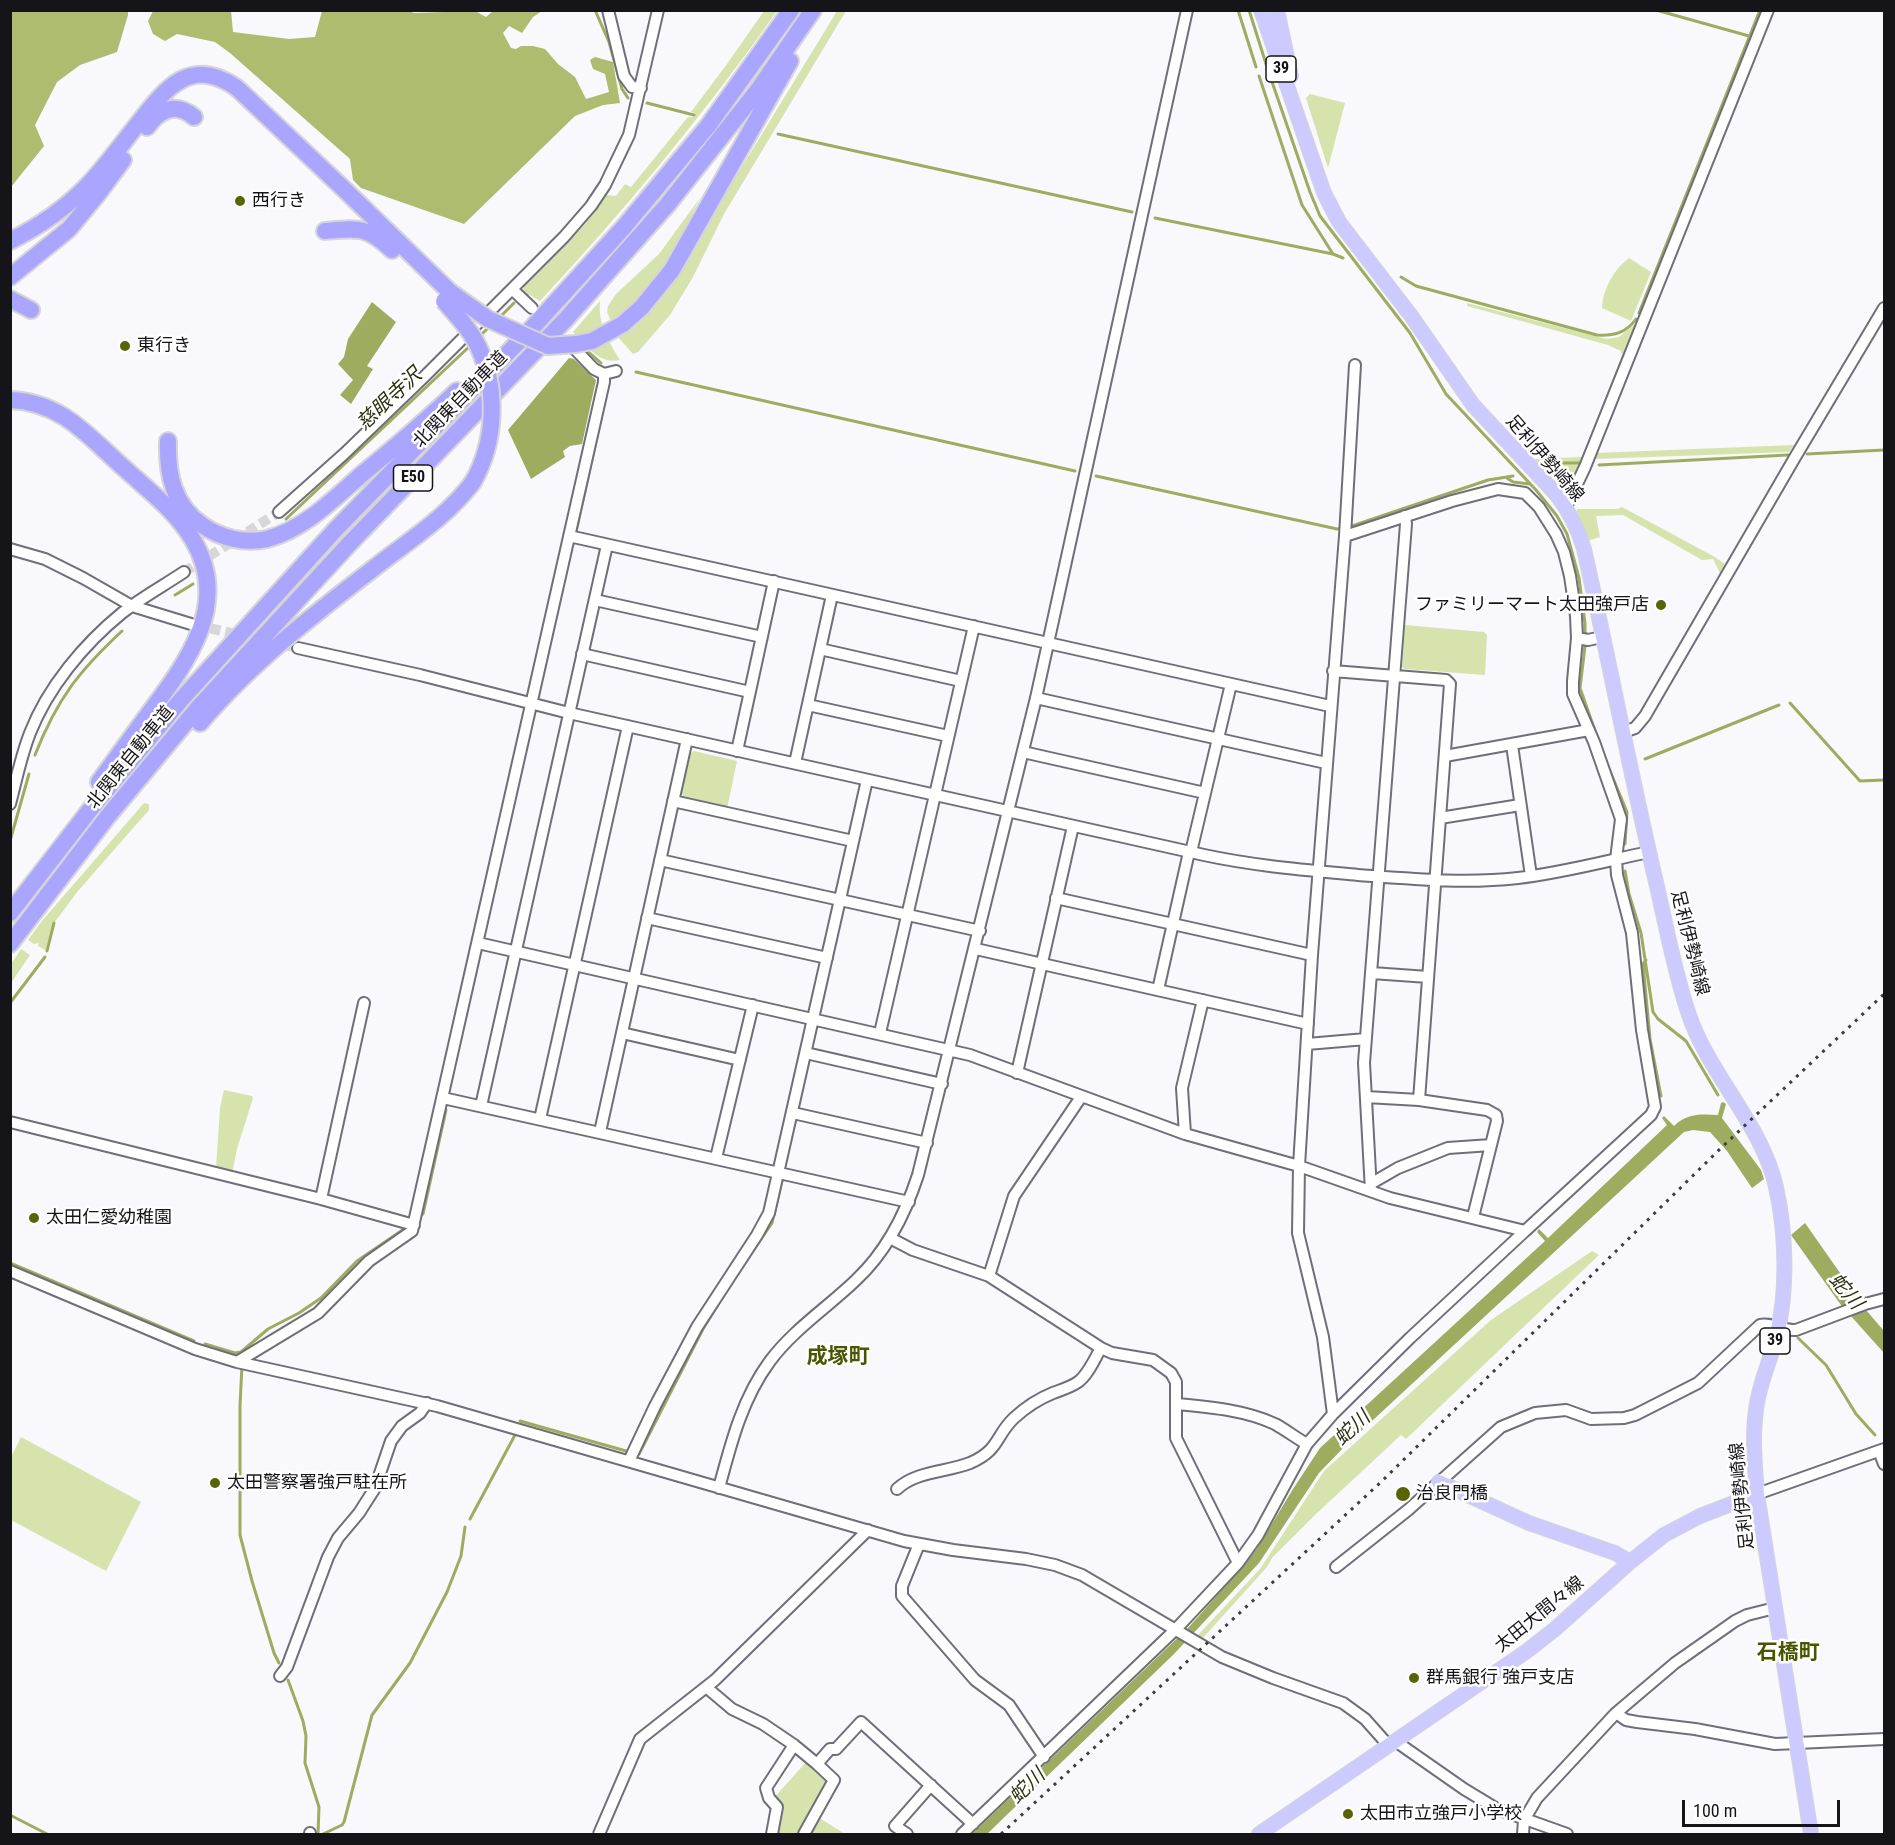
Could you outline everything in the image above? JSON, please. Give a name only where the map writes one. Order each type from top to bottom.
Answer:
[{"type":"highway","name":"北関東自動車道","points":[[10,913],[128,762],[180,701],[336,529],[533,327],[617,235],[743,81],[791,10]]},
{"type":"highway","name":"北関東自動車道","points":[[10,944],[67,868],[197,709],[351,542],[566,319],[646,230],[698,168],[758,90],[813,10]]},
{"type":"highway","points":[[325,231],[352,229],[374,234],[447,296],[488,319],[548,346],[576,344],[592,340],[623,324],[642,307],[672,270],[818,10]]},
{"type":"highway","points":[[10,241],[44,223],[74,199],[105,165],[165,90],[183,78],[205,74],[226,81],[237,88],[347,192],[447,296],[477,345],[489,381],[491,405],[489,441],[473,482],[444,515],[358,580],[261,661],[208,713],[181,746],[159,767],[137,782]]},
{"type":"highway","points":[[10,277],[69,229],[150,123],[162,111],[179,108],[194,117]]},
{"type":"highway","points":[[10,298],[31,310]]},
{"type":"highway","points":[[168,441],[167,459],[172,487],[191,517],[206,528],[229,538],[247,541],[268,538],[287,531],[313,515],[407,437],[493,356],[533,327]]},
{"type":"highway","points":[[10,400],[25,401],[46,407],[71,420],[170,510],[194,541],[205,572],[207,590],[203,621],[185,663],[72,819],[40,874]]},
{"type":"main road","name":"足利伊勢崎線","points":[[1261,10],[1324,193],[1339,222],[1412,317],[1473,405],[1566,507],[1576,525],[1584,549],[1587,638],[1623,732],[1648,852],[1682,992],[1695,1032],[1711,1064],[1757,1138],[1776,1187],[1783,1248],[1784,1281],[1778,1328],[1756,1409],[1754,1451],[1757,1494],[1811,1834]]},
{"type":"main road","name":"足利伊勢崎線","points":[[1277,10],[1302,128]]},
{"type":"main road","points":[[1439,1482],[1529,1523],[1615,1553],[1630,1562]]},
{"type":"main road","name":"太田大間々線","points":[[1259,1834],[1527,1651],[1664,1535],[1757,1494]]},
{"type":"street","points":[[608,10],[624,76],[632,87],[641,88]]},
{"type":"street","points":[[279,512],[345,454],[579,222],[605,185],[629,135],[658,10]]},
{"type":"street","points":[[719,1488],[741,1412],[755,1383],[787,1341],[857,1280],[890,1238],[909,1202],[942,1084],[1036,698],[1187,10]]},
{"type":"street","points":[[1566,507],[1585,467],[1768,10]]},
{"type":"street","points":[[513,289],[532,308]]},
{"type":"street","points":[[1623,732],[1635,728],[1645,716],[1884,308]]},
{"type":"street","points":[[566,339],[594,369],[604,374],[616,371]]},
{"type":"street","points":[[1334,1414],[1323,1337],[1298,1233],[1299,1166],[1330,706],[1345,536],[1355,364]]},
{"type":"street","points":[[237,1362],[318,1313],[369,1261],[412,1231],[604,374]]},
{"type":"street","points":[[962,1834],[1178,1630],[1238,1563],[1258,1535],[1307,1444],[1334,1414],[1410,1338],[1651,1115],[1655,1107],[1642,1030],[1632,933],[1617,875],[1620,814],[1589,730],[1576,702],[1573,688],[1587,638],[1564,552],[1548,520],[1526,493],[1491,490],[1345,536]]},
{"type":"street","points":[[1372,1187],[1364,1063],[1395,675],[1406,524],[1404,516]]},
{"type":"street","points":[[569,536],[1330,706]]},
{"type":"street","points":[[481,1106],[608,544]]},
{"type":"street","points":[[10,549],[45,559],[132,606],[191,624]]},
{"type":"street","points":[[10,804],[16,760],[36,719],[59,682],[90,644],[115,619],[184,572]]},
{"type":"street","points":[[737,751],[774,581]]},
{"type":"street","points":[[795,764],[832,595]]},
{"type":"street","points":[[595,600],[762,637]]},
{"type":"street","points":[[880,1033],[974,626]]},
{"type":"street","points":[[298,648],[737,751],[1253,864],[1435,880],[1491,880],[1531,876],[1648,852]]},
{"type":"street","points":[[820,649],[961,681]]},
{"type":"street","points":[[582,654],[750,692]]},
{"type":"street","points":[[1333,671],[1395,675],[1448,682],[1450,689],[1419,1100]]},
{"type":"street","points":[[1158,990],[1231,684]]},
{"type":"street","points":[[1036,698],[1326,763]]},
{"type":"street","points":[[808,705],[948,736]]},
{"type":"street","points":[[540,1119],[628,726]]},
{"type":"street","points":[[1445,756],[1589,730]]},
{"type":"street","points":[[600,1132],[687,739]]},
{"type":"street","points":[[1512,745],[1531,876]]},
{"type":"street","points":[[1023,752],[1205,793]]},
{"type":"street","points":[[629,1461],[697,1327],[765,1223],[793,1113],[867,780]]},
{"type":"street","points":[[673,801],[853,842]]},
{"type":"street","points":[[1440,818],[1520,805]]},
{"type":"street","points":[[1017,1073],[1073,826]]},
{"type":"street","points":[[660,860],[980,931]]},
{"type":"street","points":[[1056,898],[1312,956]]},
{"type":"street","points":[[647,918],[827,958]]},
{"type":"street","points":[[478,943],[950,1049],[1185,1134],[1372,1187],[1402,1201],[1525,1231]]},
{"type":"street","points":[[976,949],[1308,1024]]},
{"type":"street","points":[[1371,973],[1428,977]]},
{"type":"street","points":[[1185,1134],[1182,1088],[1203,1000]]},
{"type":"street","points":[[321,1199],[364,1003]]},
{"type":"street","points":[[716,1158],[753,1005]]},
{"type":"street","points":[[622,1033],[740,1060]]},
{"type":"street","points":[[1307,1044],[1366,1039]]},
{"type":"street","points":[[806,1053],[942,1084]]},
{"type":"street","points":[[989,1276],[1014,1196],[1081,1097]]},
{"type":"street","points":[[1366,1097],[1419,1100],[1494,1113],[1497,1118],[1473,1217]]},
{"type":"street","points":[[443,1098],[909,1202]]},
{"type":"street","points":[[793,1113],[927,1143]]},
{"type":"street","points":[[10,1122],[321,1199],[414,1225]]},
{"type":"street","points":[[1372,1187],[1398,1168],[1448,1148],[1491,1145]]},
{"type":"street","points":[[890,1238],[913,1250],[989,1276],[1101,1348],[1112,1353],[1153,1360],[1171,1373],[1176,1382],[1177,1404],[1174,1419],[1176,1438],[1238,1563]]},
{"type":"street","points":[[10,1271],[195,1349],[237,1362],[427,1403],[919,1544],[1055,1565],[1082,1575],[1222,1657],[1343,1703],[1393,1743],[1401,1745],[1497,1809],[1567,1834]]},
{"type":"street","points":[[1336,1567],[1439,1482],[1501,1426],[1535,1413],[1566,1410],[1591,1419],[1624,1418],[1635,1415],[1698,1383],[1760,1325],[1765,1323],[1778,1328],[1796,1330],[1884,1299]]},
{"type":"street","points":[[897,1489],[902,1484],[916,1478],[970,1463],[986,1454],[994,1448],[1007,1425],[1025,1409],[1077,1383],[1101,1348]]},
{"type":"street","points":[[280,1676],[286,1667],[328,1557],[338,1538],[375,1488],[392,1441],[402,1426],[420,1413],[427,1403]]},
{"type":"street","points":[[1177,1404],[1222,1409],[1266,1421],[1307,1444]]},
{"type":"street","points":[[1757,1494],[1882,1450],[1884,1464]]},
{"type":"street","points":[[599,1834],[640,1739],[706,1688],[868,1530]]},
{"type":"street","points":[[919,1544],[903,1586],[902,1596],[975,1680],[1010,1705],[1044,1757]]},
{"type":"street","points":[[1523,1834],[1524,1820],[1537,1798],[1616,1713],[1675,1663],[1735,1621],[1747,1615],[1775,1608]]},
{"type":"street","points":[[706,1688],[732,1709],[763,1724],[794,1745],[834,1780],[804,1834]]},
{"type":"street","points":[[1616,1713],[1626,1720],[1695,1729],[1774,1744],[1884,1739]]},
{"type":"street","points":[[817,1764],[830,1749],[836,1749],[861,1722],[973,1824]]},
{"type":"street","points":[[772,1834],[777,1807],[769,1797],[766,1788],[794,1745]]},
{"type":"street","points":[[907,1834],[895,1826],[931,1785]]},
{"type":"shaded area","points":[[11,10],[128,10],[128,15],[117,52],[80,65],[57,82],[35,125],[44,146],[11,187]]},
{"type":"shaded area","points":[[153,11],[231,11],[233,32],[289,39],[315,37],[322,11],[409,11],[414,13],[475,11],[486,17],[493,11],[542,11],[533,17],[522,33],[509,26],[503,33],[511,48],[533,46],[545,49],[558,64],[575,77],[586,99],[609,92],[605,74],[593,69],[590,60],[595,57],[613,62],[620,103],[603,105],[575,116],[464,224],[361,188],[353,180],[350,159],[230,53],[215,42],[177,34],[165,41],[153,34],[148,21]]},
{"type":"shaded area","points":[[764,11],[777,11],[664,160],[540,301],[530,295],[527,297],[523,292],[524,286],[586,223],[607,195],[616,196],[625,184],[631,187],[688,117],[693,117],[695,113],[691,112]]},
{"type":"shaded area","points":[[837,11],[846,11],[724,214],[693,277],[670,315],[638,352],[633,354],[617,336],[607,312],[608,306],[616,294],[659,254],[700,198],[685,228],[685,235],[653,285],[618,321],[626,333],[634,328],[660,301]]},
{"type":"shaded area","points":[[1310,94],[1345,103],[1328,168],[1306,98]]},
{"type":"shaded area","points":[[1629,258],[1651,272],[1631,321],[1602,308],[1610,280]]},
{"type":"shaded area","points":[[600,301],[602,325],[620,360],[612,361],[599,357],[573,332]]},
{"type":"shaded area","points":[[1467,303],[1607,339],[1619,337],[1638,323],[1568,499],[1534,459],[1582,457],[1622,355],[1621,351],[1608,345],[1467,306]]},
{"type":"shaded area","points":[[1794,445],[1789,452],[1594,459],[1596,453]]},
{"type":"shaded area","points":[[1622,507],[1725,564],[1720,573],[1713,559],[1702,560],[1623,515],[1596,516],[1600,537],[1587,541],[1576,512],[1577,509]]},
{"type":"shaded area","points":[[1405,625],[1484,632],[1487,635],[1485,675],[1405,669],[1402,667]]},
{"type":"shaded area","points":[[694,751],[737,761],[727,809],[685,799],[681,792],[691,753]]},
{"type":"shaded area","points":[[144,803],[149,804],[149,810],[78,891],[54,923],[47,951],[38,946],[39,943],[34,944],[28,940],[41,922]]},
{"type":"shaded area","points":[[21,949],[30,955],[11,983],[11,964]]},
{"type":"shaded area","points":[[224,1090],[253,1098],[232,1173],[216,1168],[220,1108]]},
{"type":"shaded area","points":[[1592,1251],[1599,1255],[1406,1439],[1401,1435],[1316,1514],[1272,1558],[1267,1567],[1202,1639],[1197,1636],[1260,1569],[1324,1471],[1491,1320]]},
{"type":"shaded area","points":[[21,1437],[141,1502],[106,1571],[11,1520],[11,1457]]},
{"type":"shaded area","points":[[808,1760],[831,1780],[802,1834],[774,1834],[773,1799]]},
{"type":"shaded area","points":[[818,1817],[845,1834],[807,1834]]},
{"type":"water","points":[[372,302],[396,322],[367,366],[373,369],[351,404],[340,395],[353,380],[338,364],[344,357],[348,339]]},
{"type":"water","points":[[569,358],[574,359],[596,380],[582,444],[570,446],[563,451],[565,457],[531,479],[508,430]]},
{"type":"water","name":"蛇川","points":[[1723,1102],[1726,1104],[1722,1118],[1761,1170],[1764,1179],[1752,1188],[1727,1151],[1710,1132],[1693,1130],[1684,1132],[1346,1445],[1319,1473],[1259,1563],[1174,1654],[987,1834],[972,1834],[1188,1628],[1258,1547],[1320,1448],[1545,1241],[1537,1232],[1539,1229],[1548,1238],[1667,1125],[1662,1118],[1664,1116],[1674,1126],[1689,1117],[1718,1115]]},
{"type":"water","name":"蛇川","points":[[1805,1223],[1866,1310],[1884,1331],[1884,1353],[1841,1305],[1791,1235]]},
{"type":"waterway","points":[[595,10],[609,42],[622,89],[628,98]]},
{"type":"waterway","points":[[1238,10],[1256,67]]},
{"type":"waterway","points":[[1249,10],[1267,67]]},
{"type":"waterway","points":[[1656,10],[1749,36]]},
{"type":"waterway","points":[[1639,313],[1760,10]]},
{"type":"waterway","points":[[1259,76],[1302,205],[1333,254]]},
{"type":"waterway","points":[[1270,76],[1320,216],[1410,333],[1446,394],[1536,490],[1557,516],[1567,534],[1579,578],[1585,623],[1580,688],[1606,762]]},
{"type":"waterway","points":[[647,103],[694,115]]},
{"type":"waterway","points":[[778,134],[1132,212]]},
{"type":"waterway","points":[[1155,218],[1333,254],[1343,258]]},
{"type":"waterway","points":[[1401,277],[1416,286],[1597,335],[1619,333],[1628,328],[1636,319]]},
{"type":"waterway","name":"慈眼寺沢","points":[[499,318],[514,303]]},
{"type":"waterway","name":"慈眼寺沢","points":[[480,336],[490,326]]},
{"type":"waterway","name":"慈眼寺沢","points":[[286,519],[471,345]]},
{"type":"waterway","name":"慈眼寺沢","points":[[584,348],[601,363]]},
{"type":"waterway","points":[[636,372],[1075,471]]},
{"type":"waterway","points":[[576,532],[604,405]]},
{"type":"waterway","points":[[1807,454],[1884,450]]},
{"type":"waterway","points":[[1599,465],[1788,455]]},
{"type":"waterway","points":[[1543,463],[1580,463]]},
{"type":"waterway","points":[[1096,476],[1337,529],[1488,480],[1513,476]]},
{"type":"waterway","points":[[1507,478],[1513,482],[1530,484]]},
{"type":"waterway","name":"慈眼寺沢","points":[[175,595],[193,584]]},
{"type":"waterway","name":"慈眼寺沢","points":[[35,755],[43,735],[71,687],[93,659],[122,631]]},
{"type":"waterway","points":[[1790,703],[1860,781],[1884,780]]},
{"type":"waterway","points":[[1645,759],[1779,705]]},
{"type":"waterway","points":[[1610,771],[1627,812],[1625,844]]},
{"type":"waterway","name":"慈眼寺沢","points":[[10,841],[29,774]]},
{"type":"waterway","points":[[1625,871],[1629,894],[1641,933],[1653,1012],[1658,1019],[1686,1041],[1718,1095]]},
{"type":"waterway","points":[[47,951],[54,923]]},
{"type":"waterway","points":[[10,1003],[45,957]]},
{"type":"waterway","points":[[1646,960],[1643,964],[1650,1039],[1661,1096]]},
{"type":"waterway","points":[[423,1214],[446,1110]]},
{"type":"waterway","points":[[740,1270],[772,1223],[782,1181]]},
{"type":"waterway","points":[[205,1344],[235,1353],[241,1352],[268,1329],[299,1313],[321,1298],[357,1261],[404,1229]]},
{"type":"waterway","points":[[10,1263],[194,1341]]},
{"type":"waterway","points":[[639,1454],[703,1329],[725,1293]]},
{"type":"waterway","points":[[1798,1338],[1826,1365],[1856,1414],[1875,1435]]},
{"type":"waterway","points":[[242,1365],[240,1535],[252,1581],[279,1663]]},
{"type":"waterway","points":[[520,1421],[626,1451]]},
{"type":"waterway","points":[[470,1519],[515,1435]]},
{"type":"waterway","points":[[323,1834],[344,1822],[372,1715],[410,1663],[447,1592],[461,1556],[465,1527]]},
{"type":"waterway","points":[[288,1680],[306,1736],[305,1763],[319,1807],[318,1834]]},
{"type":"waterway","points":[[10,1815],[47,1834]]},
{"type":"tunnel","points":[[184,572],[279,512]]},
{"type":"tunnel","points":[[196,625],[298,648]]},
{"type":"railway","points":[[1001,1834],[1381,1482],[1720,1149],[1884,994]]},
{"type":"place","name":"西行き","points":[[240,201]]},
{"type":"place","name":"東行き","points":[[125,346]]},
{"type":"place","name":"ファミリーマート太田強戸店","points":[[1661,605]]},
{"type":"place","name":"太田仁愛幼稚園","points":[[34,1218]]},
{"type":"place","name":"太田警察署強戸駐在所","points":[[215,1483]]},
{"type":"place","name":"治良門橋","points":[[1403,1494]]},
{"type":"place","name":"群馬銀行 強戸支店","points":[[1414,1678]]},
{"type":"place","name":"太田市立強戸小学校","points":[[1348,1814]]},
{"type":"district","name":"成塚町","points":[[838,1358]]},
{"type":"district","name":"石橋町","points":[[1788,1654]]}]
